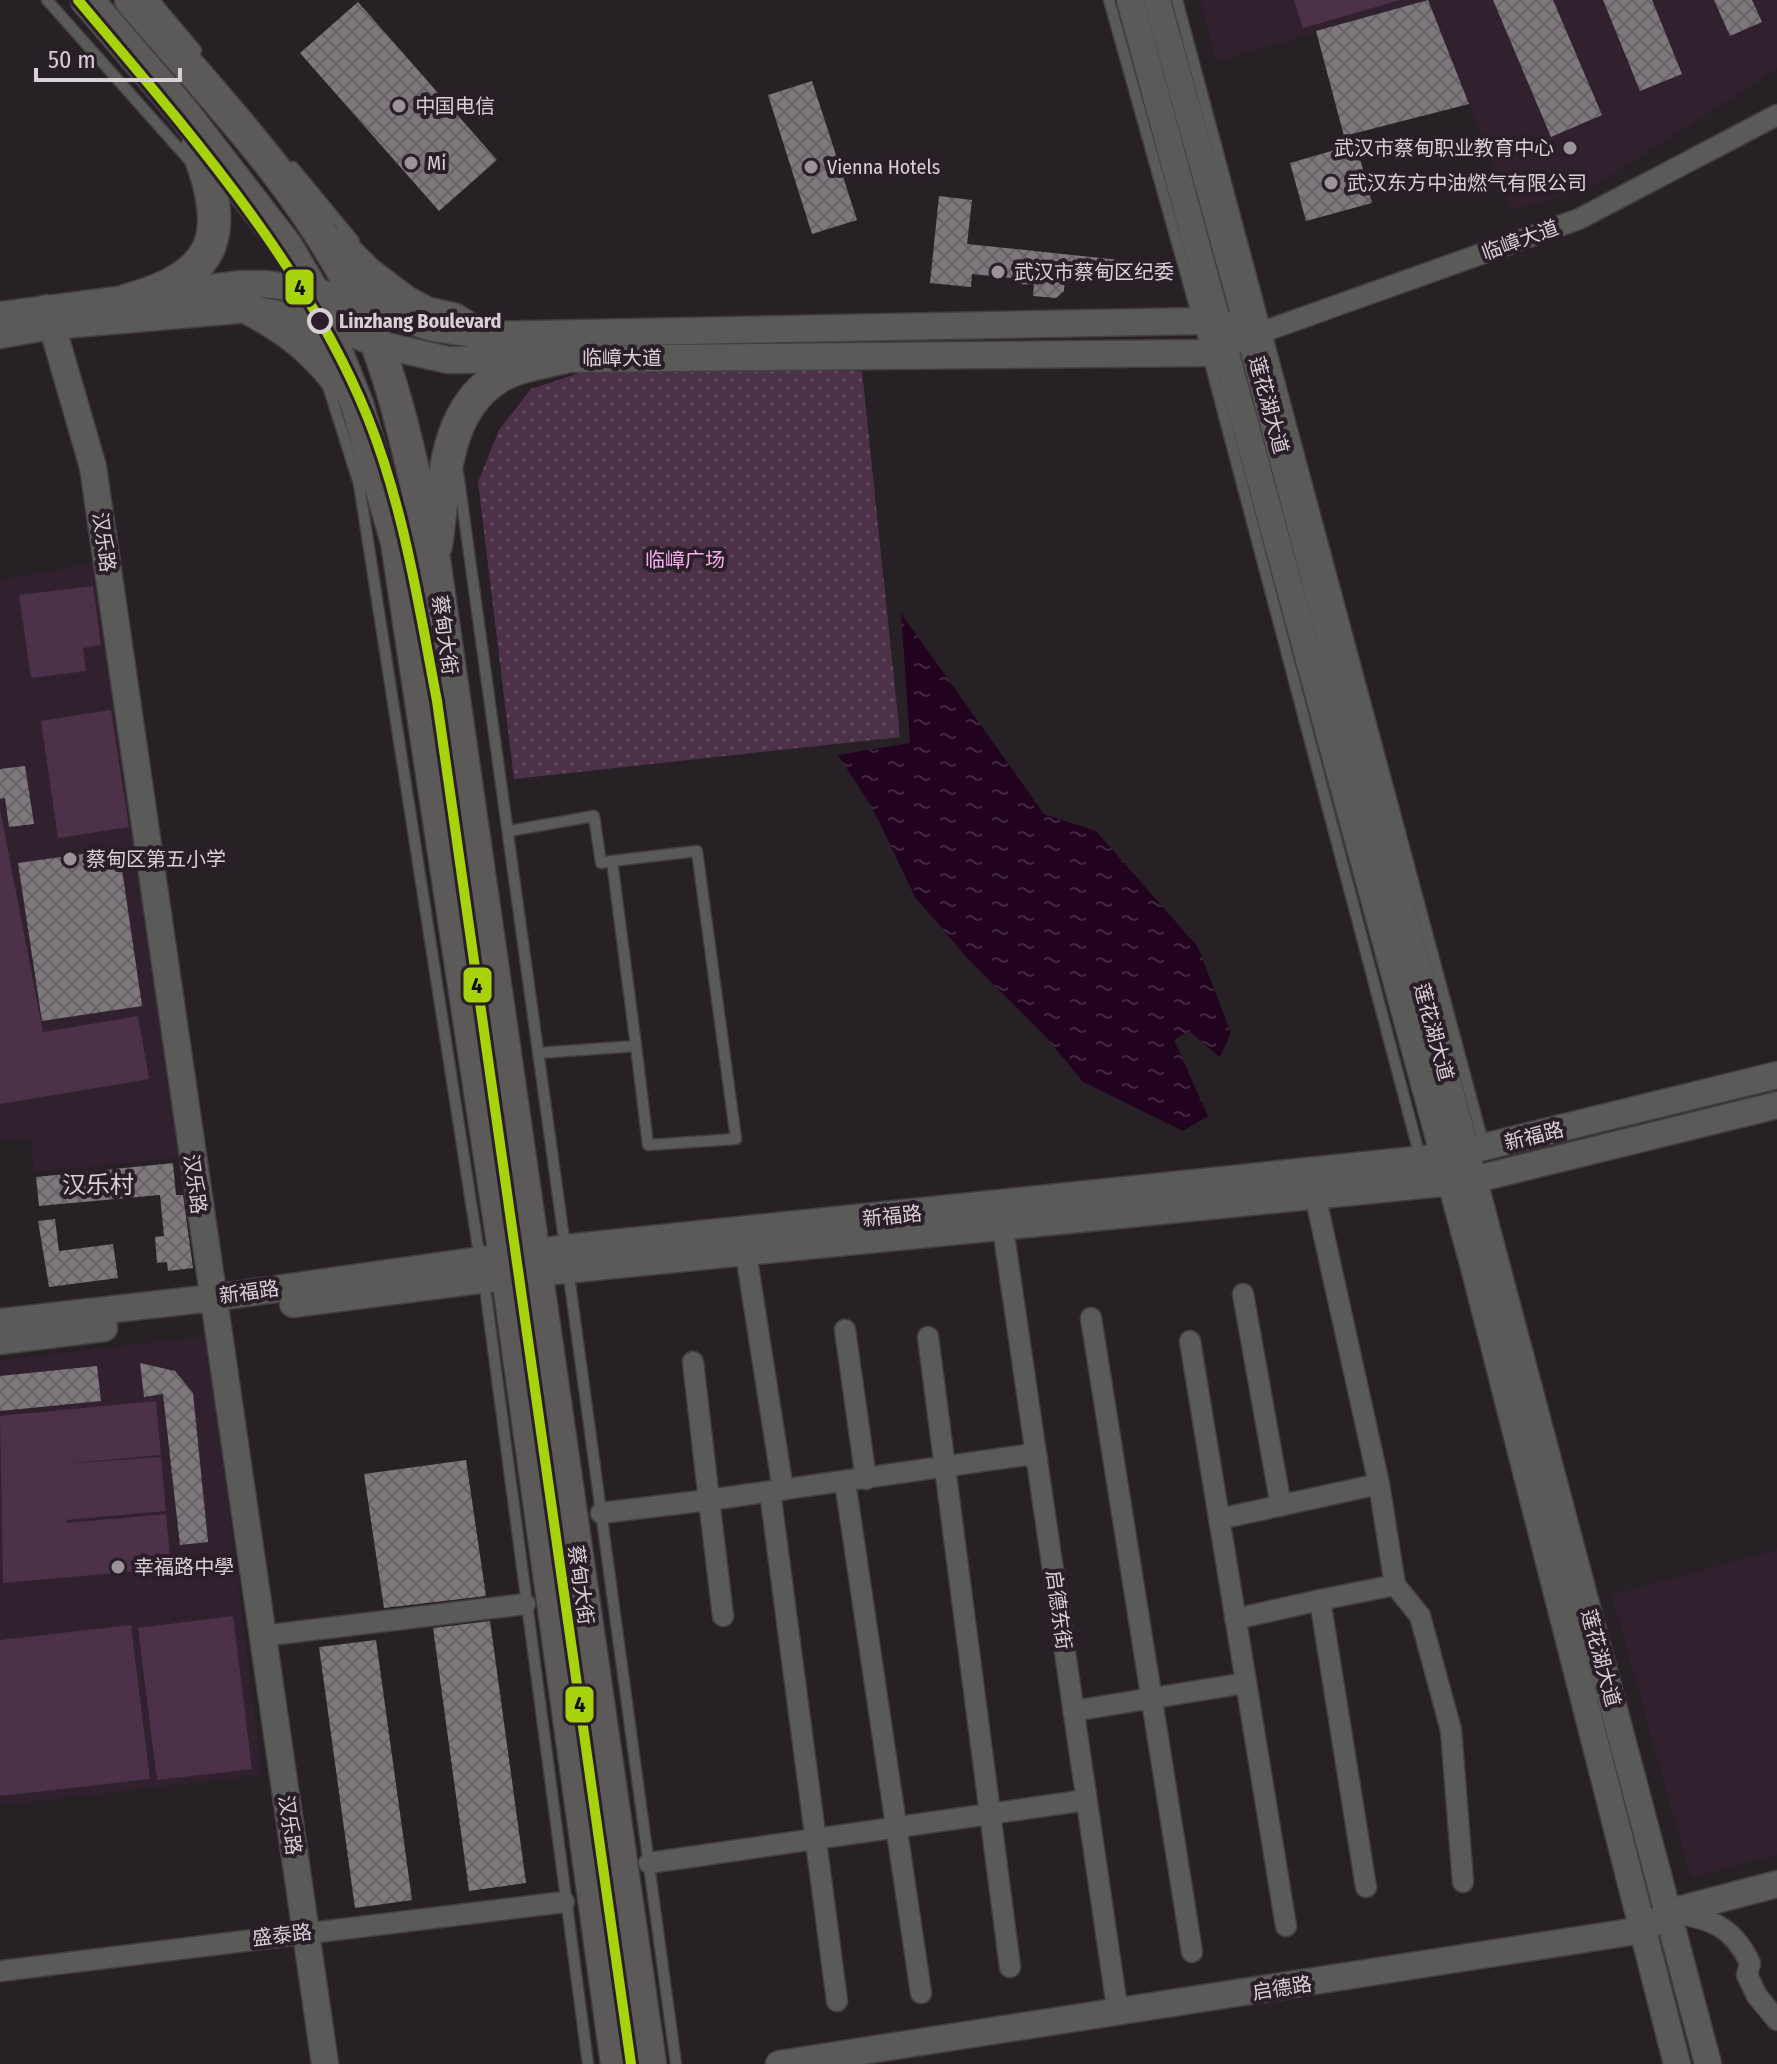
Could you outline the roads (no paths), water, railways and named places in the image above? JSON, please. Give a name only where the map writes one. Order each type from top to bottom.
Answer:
[{"type":"main road","name":"蔡甸大街","points":[[87,0],[182,111],[286,246],[312,290],[328,323],[357,404],[397,542],[507,1266],[617,2064]]},
{"type":"main road","name":"蔡甸大街","points":[[131,0],[287,172],[359,302],[377,344],[434,560],[507,1266],[650,2064]]},
{"type":"main road","points":[[128,300],[163,290],[197,268],[210,245],[216,219],[212,185],[182,111]]},
{"type":"main road","points":[[287,172],[323,228],[367,273],[404,301],[426,313],[453,319],[479,335]]},
{"type":"main road","points":[[250,309],[289,330],[318,354],[357,404]]},
{"type":"main road","points":[[434,560],[453,437],[465,406],[496,378],[515,369],[561,358]]},
{"type":"street","name":"莲花湖大道","points":[[1130,0],[1212,336],[1456,1163],[1670,1912],[1708,2064]]},
{"type":"street","name":"莲花湖大道","points":[[1157,0],[1259,331],[1456,1163],[1677,2064]]},
{"type":"street","name":"临嶂大道","points":[[0,315],[49,317],[250,309],[328,323],[377,344],[448,360],[1212,336],[1259,331],[1579,219],[1777,115]]},
{"type":"street","name":"临嶂大道","points":[[0,335],[49,317],[128,300],[241,284],[312,290],[359,302],[433,328],[479,335],[1212,336]]},
{"type":"street","name":"汉乐路","points":[[49,317],[93,467],[325,2064]]},
{"type":"street","name":"新福路","points":[[567,1260],[746,1254],[1002,1216],[1315,1195],[1456,1163],[1777,1075]]},
{"type":"street","name":"新福路","points":[[0,1341],[213,1306],[507,1266],[1002,1216],[1456,1163],[1777,1105]]},
{"type":"street","points":[[1315,1195],[1379,1484],[1395,1585],[1420,1616],[1451,1730],[1463,1882]]},
{"type":"street","name":"启德东街","points":[[1002,1216],[1118,2014]]},
{"type":"street","points":[[746,1254],[837,2001]]},
{"type":"street","points":[[1243,1294],[1281,1506]]},
{"type":"street","name":"新福路","points":[[0,1322],[213,1306]]},
{"type":"street","points":[[1091,1318],[1192,1952]]},
{"type":"street","points":[[845,1330],[866,1479]]},
{"type":"street","points":[[928,1337],[1010,1967]]},
{"type":"street","points":[[1190,1341],[1286,1926]]},
{"type":"street","points":[[693,1362],[723,1616]]},
{"type":"street","points":[[601,1513],[1026,1455],[1037,1459]]},
{"type":"street","points":[[845,1482],[921,1993]]},
{"type":"street","points":[[1219,1519],[1379,1484]]},
{"type":"street","points":[[1235,1619],[1395,1585]]},
{"type":"street","points":[[1320,1600],[1366,1887]]},
{"type":"street","points":[[262,1636],[525,1604]]},
{"type":"street","points":[[1073,1711],[1246,1683]]},
{"type":"street","points":[[649,1863],[1086,1800]]},
{"type":"street","name":"启德路","points":[[779,2064],[1118,2014],[1643,1930],[1670,1912],[1777,1884]]},
{"type":"street","name":"盛泰路","points":[[0,1971],[564,1902]]},
{"type":"street","points":[[1670,1912],[1709,1919],[1727,1927],[1741,1944],[1750,1963],[1747,1975],[1757,1996],[1777,2020]]},
{"type":"lane","points":[[47,0],[212,185]]},
{"type":"lane","points":[[154,0],[204,60]]},
{"type":"lane","name":"莲花湖大道","points":[[1109,0],[1212,336]]},
{"type":"lane","name":"莲花湖大道","points":[[1177,0],[1259,331]]},
{"type":"lane","name":"蔡甸大街","points":[[318,354],[359,484],[507,1266],[525,1604],[588,2064]]},
{"type":"lane","name":"蔡甸大街","points":[[453,437],[676,2064]]},
{"type":"lane","points":[[508,831],[594,816],[601,863],[612,861],[697,851],[736,1139],[648,1145],[612,861]]},
{"type":"lane","points":[[538,1053],[636,1046]]},
{"type":"water","points":[[901,613],[1044,814],[1096,831],[1198,947],[1231,1033],[1220,1057],[1189,1031],[1174,1040],[1208,1116],[1183,1131],[1083,1082],[1044,1035],[970,961],[915,897],[873,809],[838,755],[910,743]]},
{"type":"place","name":"中国电信","points":[[399,106]]},
{"type":"place","name":"武汉市蔡甸职业教育中心","points":[[1570,148]]},
{"type":"place","name":"Mi","points":[[411,163]]},
{"type":"place","name":"Vienna Hotels","points":[[811,167]]},
{"type":"place","name":"武汉东方中油燃气有限公司","points":[[1331,183]]},
{"type":"place","name":"武汉市蔡甸区纪委","points":[[998,272]]},
{"type":"place","name":"Linzhang Boulevard","points":[[320,321]]},
{"type":"place","name":"蔡甸区第五小学","points":[[70,859]]},
{"type":"place","name":"幸福路中學","points":[[118,1567]]},
{"type":"district","name":"汉乐村","points":[[98,1185]]},
{"type":"park label","name":"临嶂广场","points":[[685,560]]}]
